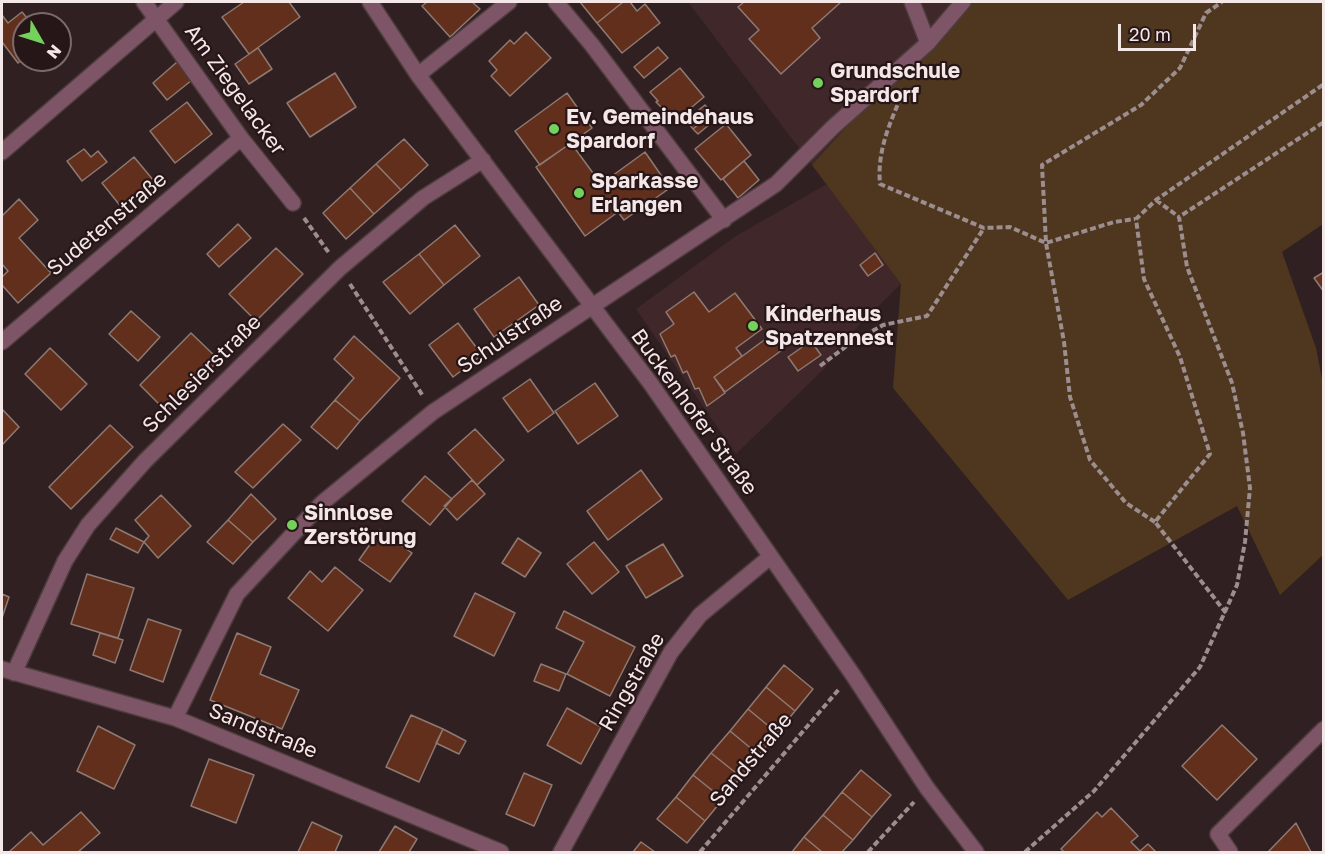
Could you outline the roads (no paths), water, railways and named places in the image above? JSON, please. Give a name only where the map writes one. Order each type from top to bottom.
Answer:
[{"type":"street","name":"Am Ziegelacker","points":[[144,2],[241,138],[293,203]]},
{"type":"street","points":[[2,152],[176,2]]},
{"type":"street","name":"Buckenhofer Straße","points":[[370,2],[418,75],[657,393],[853,675],[927,788],[976,852]]},
{"type":"street","points":[[418,75],[509,2]]},
{"type":"street","points":[[556,2],[724,220]]},
{"type":"street","points":[[912,2],[928,43]]},
{"type":"street","name":"Schulstraße","points":[[175,718],[237,594],[322,503],[433,412],[776,184],[928,43],[963,2]]},
{"type":"street","name":"Sudetenstraße","points":[[2,342],[241,138]]},
{"type":"street","name":"Schlesierstraße","points":[[8,671],[65,561],[88,525],[145,461],[340,268],[423,198],[483,159]]},
{"type":"street","name":"Ringstraße","points":[[561,852],[671,652],[700,615],[770,557]]},
{"type":"street","name":"Sandstraße","points":[[8,671],[175,718],[501,852]]},
{"type":"street","points":[[1230,852],[1218,834],[1323,729]]},
{"type":"place","name":"Grundschule Spardorf","points":[[818,83]]},
{"type":"place","name":"Ev. Gemeindehaus Spardorf","points":[[554,129]]},
{"type":"place","name":"Sparkasse Erlangen","points":[[579,193]]},
{"type":"place","name":"Kinderhaus Spatzennest","points":[[753,326]]},
{"type":"place","name":"Sinnlose Zerstörung","points":[[292,525]]}]
